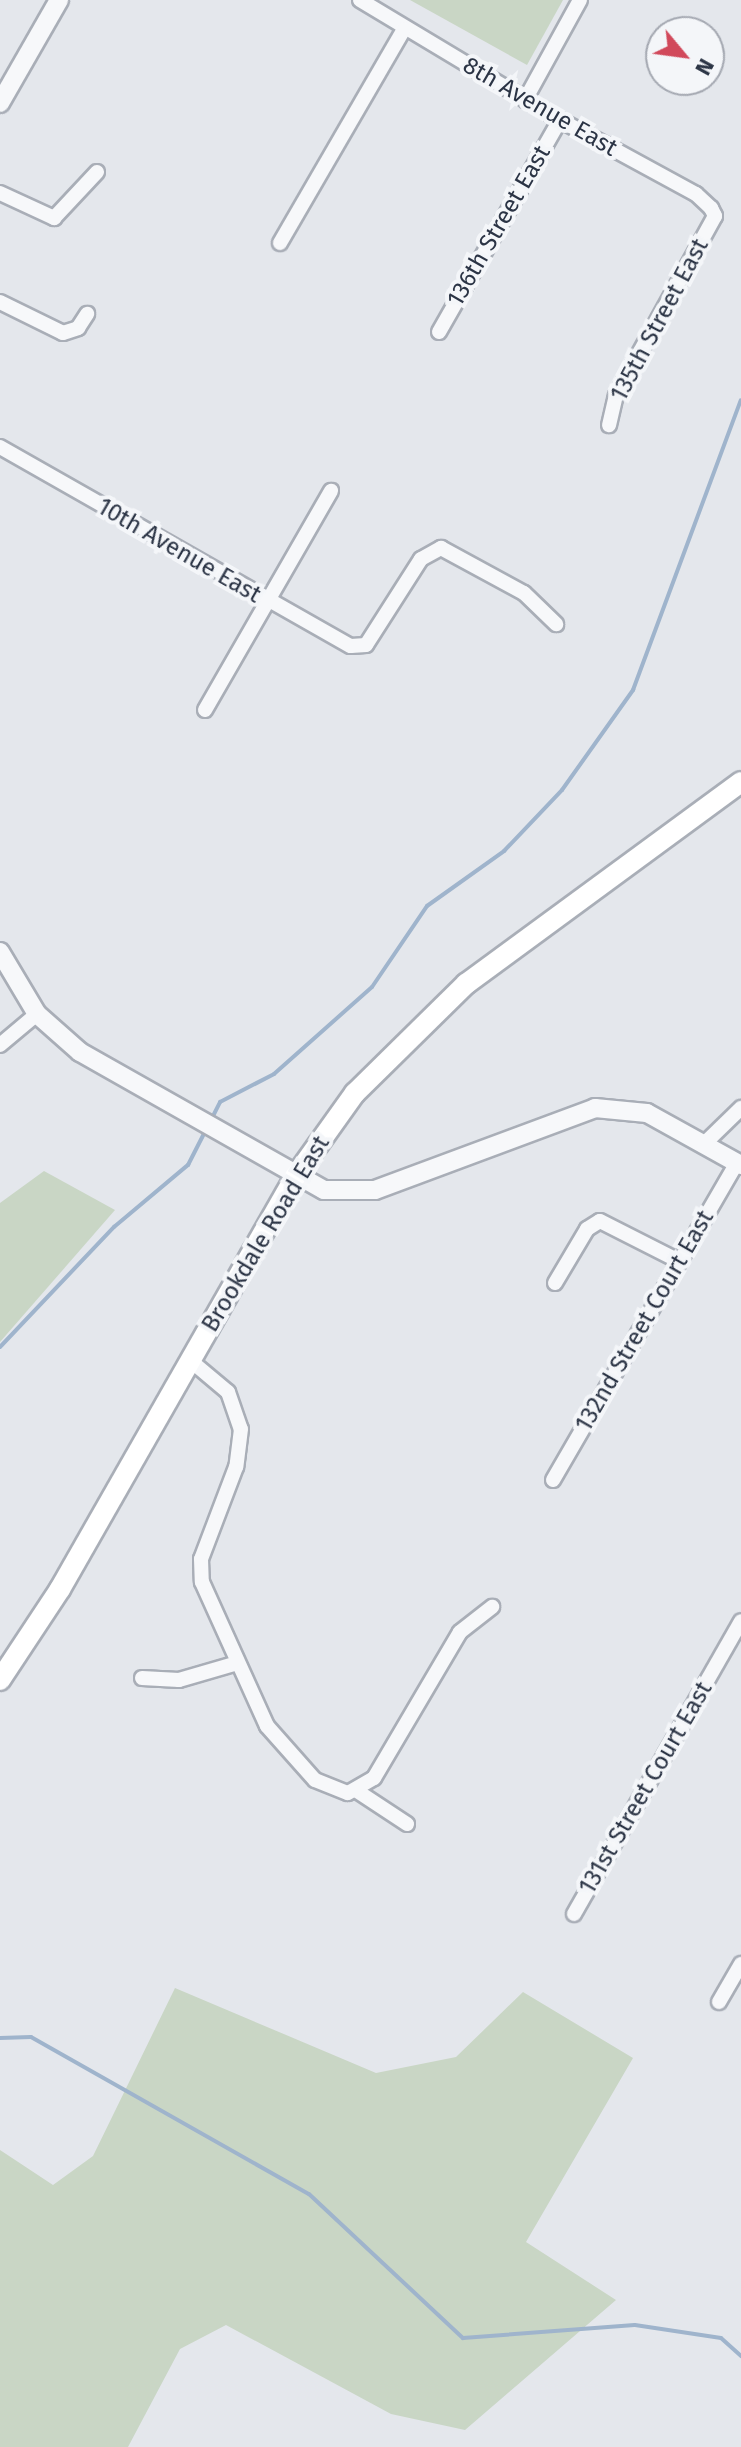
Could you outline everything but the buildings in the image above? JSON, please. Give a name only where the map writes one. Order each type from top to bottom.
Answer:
[{"type":"main road","name":"Brookdale Road East","points":[[0,1680],[60,1589],[295,1177],[355,1093],[466,984],[741,782]]},
{"type":"street","points":[[0,103],[59,0]]},
{"type":"street","name":"8th Avenue East","points":[[360,0],[525,100],[696,194],[715,216]]},
{"type":"street","points":[[525,100],[580,0]]},
{"type":"street","points":[[280,243],[404,29]]},
{"type":"street","name":"136th Street East","points":[[439,332],[560,120]]},
{"type":"street","points":[[0,193],[54,218],[97,172]]},
{"type":"street","name":"135th Street East","points":[[609,425],[616,395],[715,216]]},
{"type":"street","points":[[0,302],[63,333],[78,328],[87,314]]},
{"type":"street","name":"10th Avenue East","points":[[0,447],[267,601],[360,649],[428,553],[441,548],[468,560],[539,603],[556,624]]},
{"type":"street","points":[[205,710],[331,491]]},
{"type":"street","points":[[0,952],[37,1014],[80,1052],[295,1177],[336,1192],[375,1190],[595,1108],[647,1113],[739,1164]]},
{"type":"street","points":[[0,1045],[37,1014]]},
{"type":"street","points":[[704,1144],[741,1108]]},
{"type":"street","name":"132nd Street Court East","points":[[553,1480],[679,1261],[739,1164]]},
{"type":"street","points":[[555,1283],[587,1229],[600,1221],[679,1261]]},
{"type":"street","points":[[191,1361],[228,1392],[241,1429],[236,1467],[200,1571],[237,1663],[284,1749],[334,1791],[357,1791],[407,1824]]},
{"type":"street","points":[[357,1791],[387,1758],[460,1632],[492,1607]]},
{"type":"street","name":"131st Street Court East","points":[[574,1914],[741,1621]]},
{"type":"street","points":[[142,1678],[179,1680],[237,1663]]},
{"type":"street","points":[[719,2002],[741,1964]]},
{"type":"green space","points":[[410,0],[563,0],[527,65]]},
{"type":"green space","points":[[44,1171],[115,1210],[0,1342],[0,1203]]},
{"type":"green space","points":[[175,1988],[376,2073],[456,2057],[523,1992],[633,2058],[526,2242],[616,2300],[465,2430],[391,2414],[226,2325],[180,2349],[128,2447],[0,2447],[0,2150],[53,2185],[93,2156]]},
{"type":"waterway","points":[[212,1118],[220,1102],[274,1074],[372,987],[427,906],[504,851],[562,790],[633,690],[741,400]]},
{"type":"waterway","points":[[0,1347],[114,1227],[188,1165],[206,1130]]},
{"type":"waterway","points":[[0,2038],[31,2037],[309,2194],[463,2338],[635,2325],[721,2338],[741,2356]]}]
